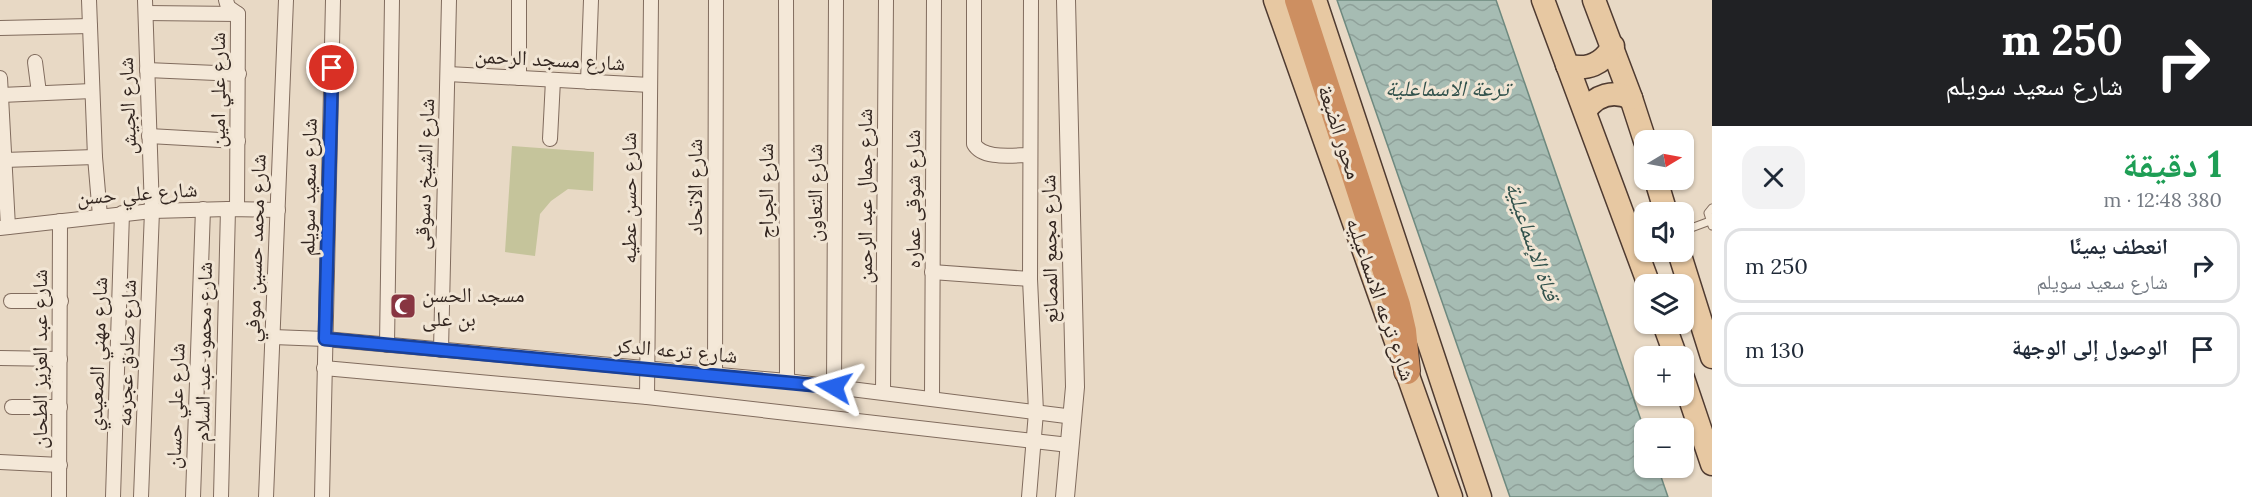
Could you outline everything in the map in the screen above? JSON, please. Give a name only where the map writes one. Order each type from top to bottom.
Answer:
[{"type":"highway","name":"محور الضبعة","points":[[1298,0],[1384,263],[1402,325],[1407,372]]},
{"type":"main road","name":"شارع ترعه الاسماعيليه","points":[[1275,0],[1451,497]]},
{"type":"main road","name":"شارع ترعه الاسماعيليه","points":[[1315,0],[1480,497]]},
{"type":"main road","points":[[1544,0],[1645,274]]},
{"type":"main road","points":[[1594,0],[1613,46],[1641,130]]},
{"type":"main road","points":[[1568,65],[1581,68],[1594,65],[1605,57],[1613,46]]},
{"type":"main road","points":[[1585,111],[1593,101],[1605,95],[1618,94],[1631,98]]},
{"type":"main road","points":[[1682,262],[1710,345]]},
{"type":"main road","points":[[1692,406],[1712,464]]},
{"type":"street","points":[[89,0],[95,157],[100,216]]},
{"type":"street","name":"شارع محمد حسين موفي","points":[[266,497],[286,0]]},
{"type":"street","name":"شارع سعيد سويلم","points":[[322,497],[333,0]]},
{"type":"street","points":[[387,345],[392,0]]},
{"type":"street","name":"شارع الشيخ دسوقى","points":[[441,350],[449,0]]},
{"type":"street","points":[[519,0],[519,78]]},
{"type":"street","points":[[588,82],[591,0]]},
{"type":"street","name":"شارع حسن عطيه","points":[[647,397],[651,0]]},
{"type":"street","name":"شارع الاتحاد","points":[[715,374],[716,0]]},
{"type":"street","name":"شارع الجراج","points":[[786,0],[787,381]]},
{"type":"street","name":"شارع التعاون","points":[[834,387],[836,0]]},
{"type":"street","name":"شارع جمال عبد الرحمن","points":[[883,392],[886,0]]},
{"type":"street","name":"شارع شوقى عماره","points":[[932,398],[934,0]]},
{"type":"street","points":[[974,0],[974,144],[977,149],[985,153],[1030,155]]},
{"type":"street","name":"شارع مجمع المصانع","points":[[1029,497],[1036,412],[1030,279],[1031,0]]},
{"type":"street","name":"شارع مجمع المصانع","points":[[1065,497],[1075,387],[1066,0]]},
{"type":"street","points":[[145,6],[232,8]]},
{"type":"street","name":"شارع الجيش","points":[[145,6],[152,211]]},
{"type":"street","name":"شارع علي امين","points":[[232,8],[239,74],[238,141],[233,209]]},
{"type":"street","points":[[0,28],[90,26]]},
{"type":"street","points":[[35,62],[39,93]]},
{"type":"street","points":[[147,70],[239,74]]},
{"type":"street","name":"شارع مسجد الرحمن","points":[[448,74],[650,85]]},
{"type":"street","points":[[0,78],[4,159],[4,228]]},
{"type":"street","points":[[550,139],[554,80]]},
{"type":"street","points":[[1,94],[92,91]]},
{"type":"street","points":[[149,136],[238,141]]},
{"type":"street","points":[[4,159],[95,157]]},
{"type":"street","name":"شارع علي حسان","points":[[193,497],[203,209]]},
{"type":"street","name":"شارع محمود عبد السلام","points":[[221,497],[233,209]]},
{"type":"street","name":"شارع علي حسن","points":[[4,228],[152,211],[278,210]]},
{"type":"street","name":"شارع صادق عجرمه","points":[[141,497],[152,211]]},
{"type":"street","name":"شارع مهني الصعيدي","points":[[113,497],[123,213]]},
{"type":"street","name":"شارع عبد العزيز الطحان","points":[[59,497],[60,221]]},
{"type":"street","points":[[932,272],[1030,279]]},
{"type":"street","points":[[11,301],[61,301]]},
{"type":"street","name":"شارع ترعه الدكر","points":[[273,337],[325,339],[787,381],[1074,417]]},
{"type":"street","points":[[0,358],[60,359]]},
{"type":"street","points":[[324,368],[647,397],[1070,445]]},
{"type":"street","points":[[12,407],[60,407]]},
{"type":"street","points":[[0,462],[60,465]]},
{"type":"lane","points":[[1694,228],[1711,224],[1708,213],[1712,208]]},
{"type":"green space","points":[[512,146],[594,152],[593,191],[568,189],[551,201],[540,214],[535,256],[505,252]]},
{"type":"water","name":"ترعة الاسماعلية","points":[[1337,0],[1496,0],[1634,400],[1634,406],[1636,406],[1640,418],[1634,418],[1634,478],[1661,478],[1668,497],[1510,497]]},
{"type":"place","name":"مسجد الحسن بن على","points":[[403,306]]},
{"type":"route","points":[[332,68],[325,339],[834,387]]},
{"type":"water label","name":"قناة الإسماعيلية","points":[[1533,241]]}]
